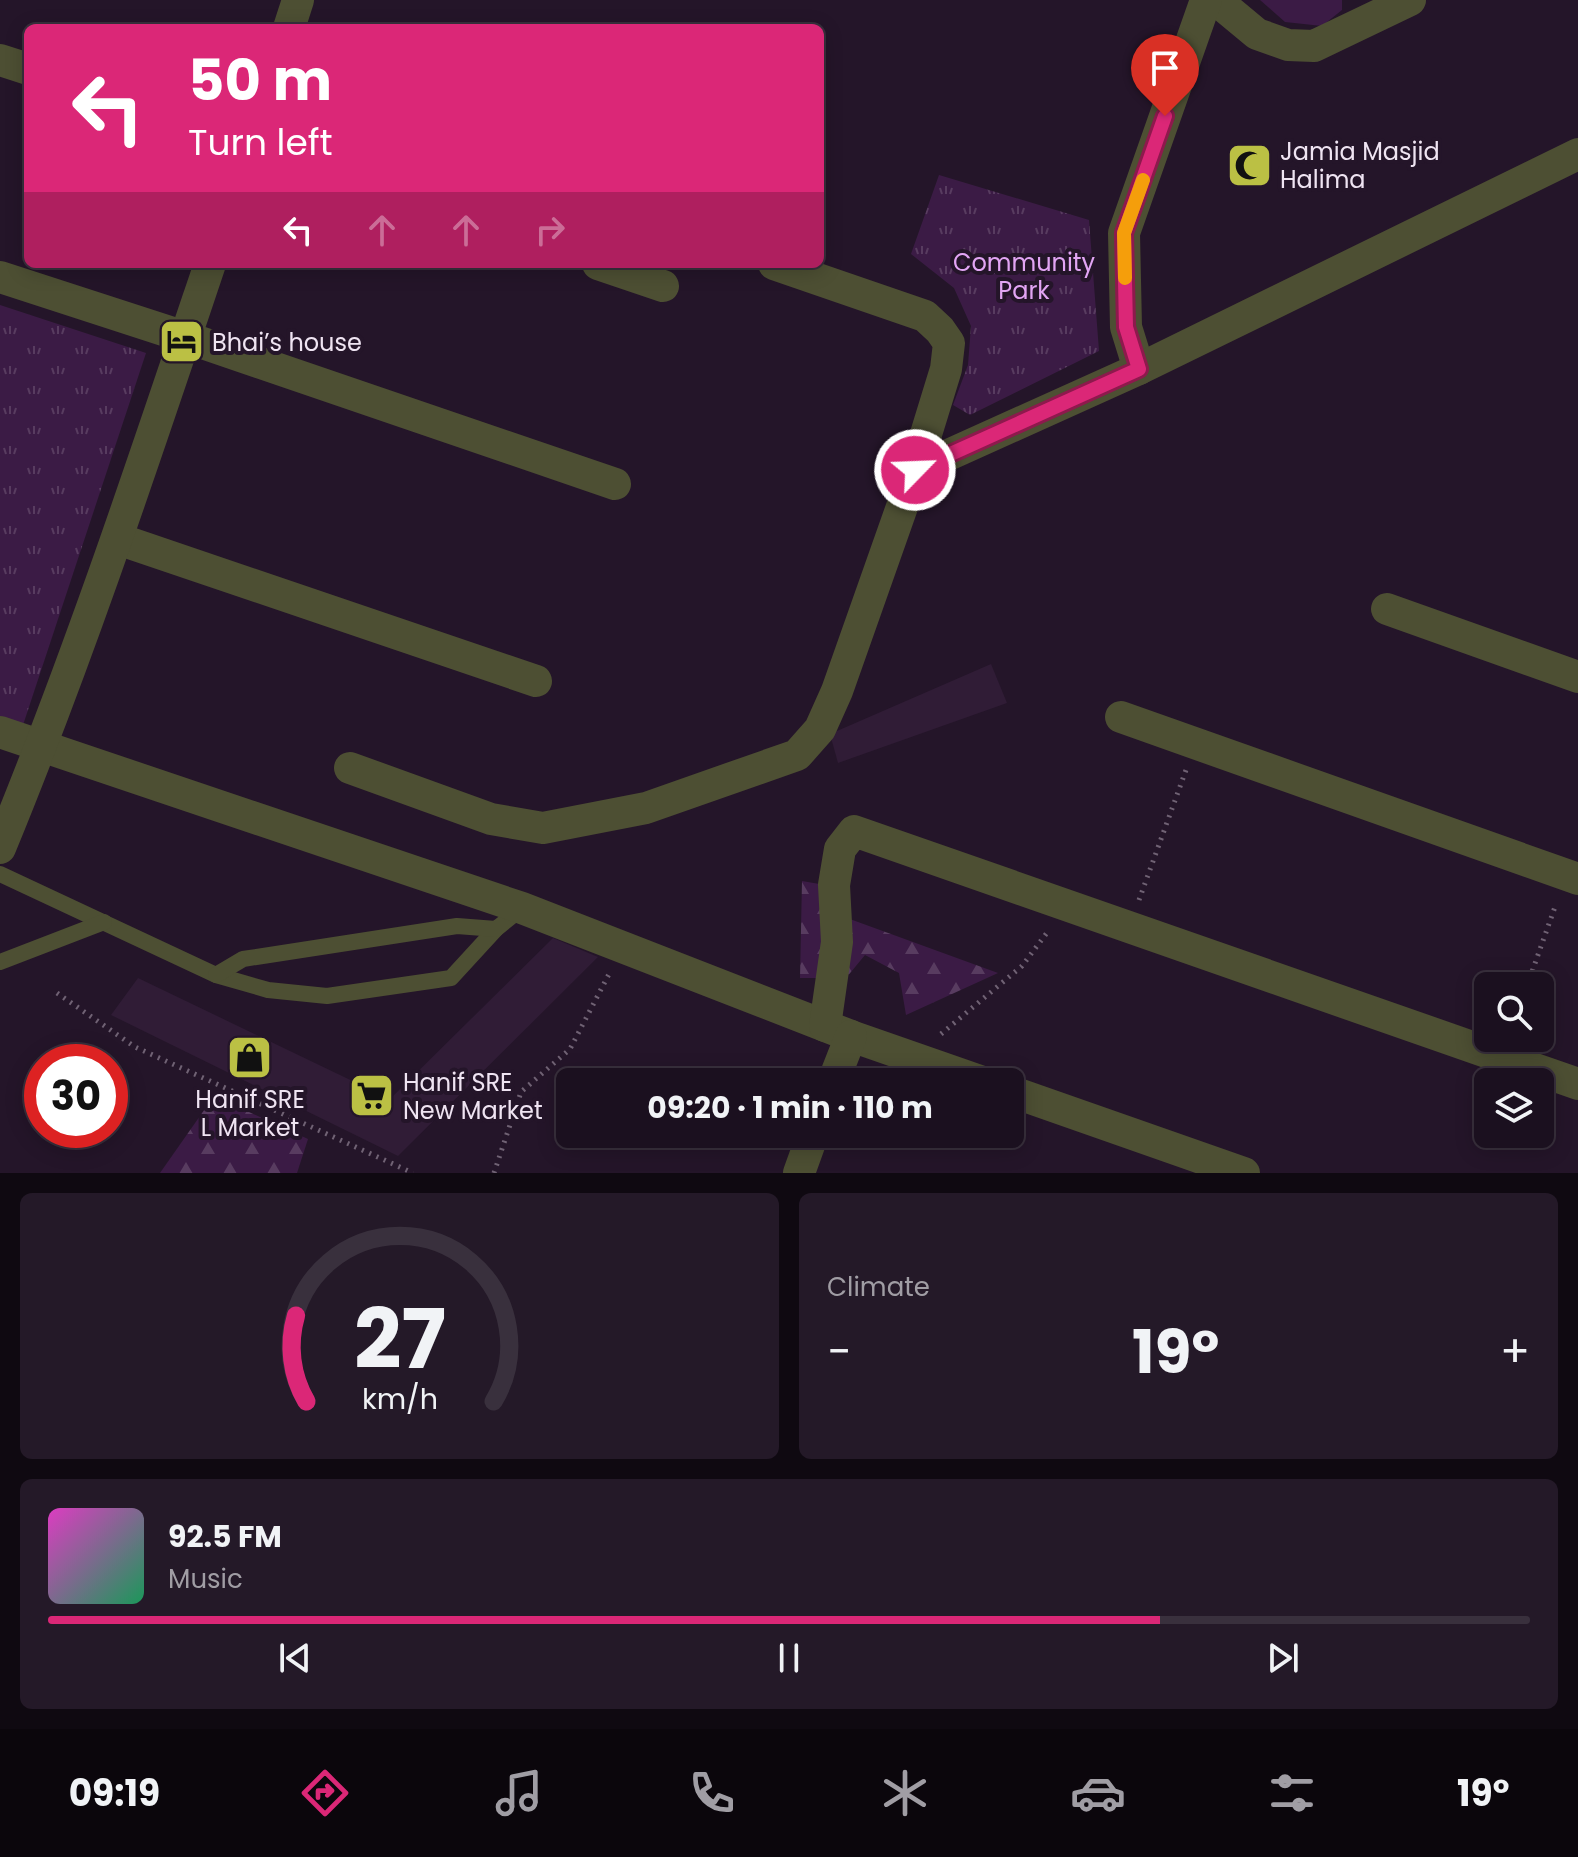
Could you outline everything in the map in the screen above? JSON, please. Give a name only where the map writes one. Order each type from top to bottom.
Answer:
[{"type":"street","points":[[290,24],[298,0]]},
{"type":"street","points":[[1139,369],[1126,327],[1124,233],[1206,0]]},
{"type":"street","points":[[1216,0],[1257,34],[1288,45],[1314,46],[1410,0]]},
{"type":"street","points":[[0,60],[24,68]]},
{"type":"street","points":[[915,470],[1139,369],[1578,154]]},
{"type":"street","points":[[0,848],[42,746],[118,539],[209,268]]},
{"type":"street","points":[[610,268],[663,286]]},
{"type":"street","points":[[350,768],[491,819],[543,828],[646,808],[797,755],[820,729],[837,691],[915,470],[946,369],[949,343],[925,316],[786,268]]},
{"type":"street","points":[[0,277],[615,484]]},
{"type":"street","points":[[118,539],[536,681]]},
{"type":"street","points":[[1387,609],[1578,677]]},
{"type":"street","points":[[1121,717],[1572,876]]},
{"type":"street","points":[[0,732],[347,849],[506,913],[623,947],[942,1068]]},
{"type":"street","points":[[834,1068],[838,1031],[834,885],[840,849],[854,831],[1578,1084]]},
{"type":"street","points":[[1024,1096],[1244,1173]]},
{"type":"street","points":[[799,1173],[808,1148]]},
{"type":"lane","points":[[0,874],[216,975],[268,990],[327,996],[451,978],[506,913]]},
{"type":"lane","points":[[216,975],[243,959],[457,926],[506,913]]},
{"type":"lane","points":[[0,962],[104,922]]},
{"type":"path","points":[[1129,927],[1196,743]]},
{"type":"path","points":[[1533,972],[1572,876]]},
{"type":"path","points":[[913,1058],[1022,966],[1068,906]]},
{"type":"path","points":[[494,1173],[521,1092],[570,1049],[623,947]]},
{"type":"path","points":[[57,993],[135,1047],[413,1173]]},
{"type":"shaded area","points":[[991,664],[1007,703],[838,763],[830,734]]},
{"type":"shaded area","name":"Hanif SRE L Market","points":[[553,938],[598,957],[398,1156],[111,1015],[138,978],[390,1099]]},
{"type":"green space","points":[[1260,0],[1342,0],[1342,10],[1322,26],[1285,22]]},
{"type":"green space","name":"Community Park","points":[[939,175],[1089,220],[1099,351],[970,415],[953,405],[968,365],[971,326],[954,288],[911,254]]},
{"type":"green space","points":[[0,305],[146,353],[23,725],[0,717]]},
{"type":"green space","points":[[802,881],[842,888],[836,914],[998,973],[906,1015],[899,973],[865,955],[846,978],[800,978]]},
{"type":"green space","points":[[214,1096],[308,1139],[297,1173],[160,1173]]},
{"type":"slow traffic","points":[[1125,278],[1124,233],[1143,180]]},
{"type":"place","name":"Jamia Masjid Halima","points":[[1249,165]]},
{"type":"place","name":"Bhai’s house","points":[[181,342]]},
{"type":"place","name":"Hanif SRE L Market","points":[[250,1057]]},
{"type":"place","name":"Hanif SRE New Market","points":[[372,1096]]},
{"type":"route","points":[[915,470],[1139,369],[1126,327],[1124,233],[1165,116]]}]
